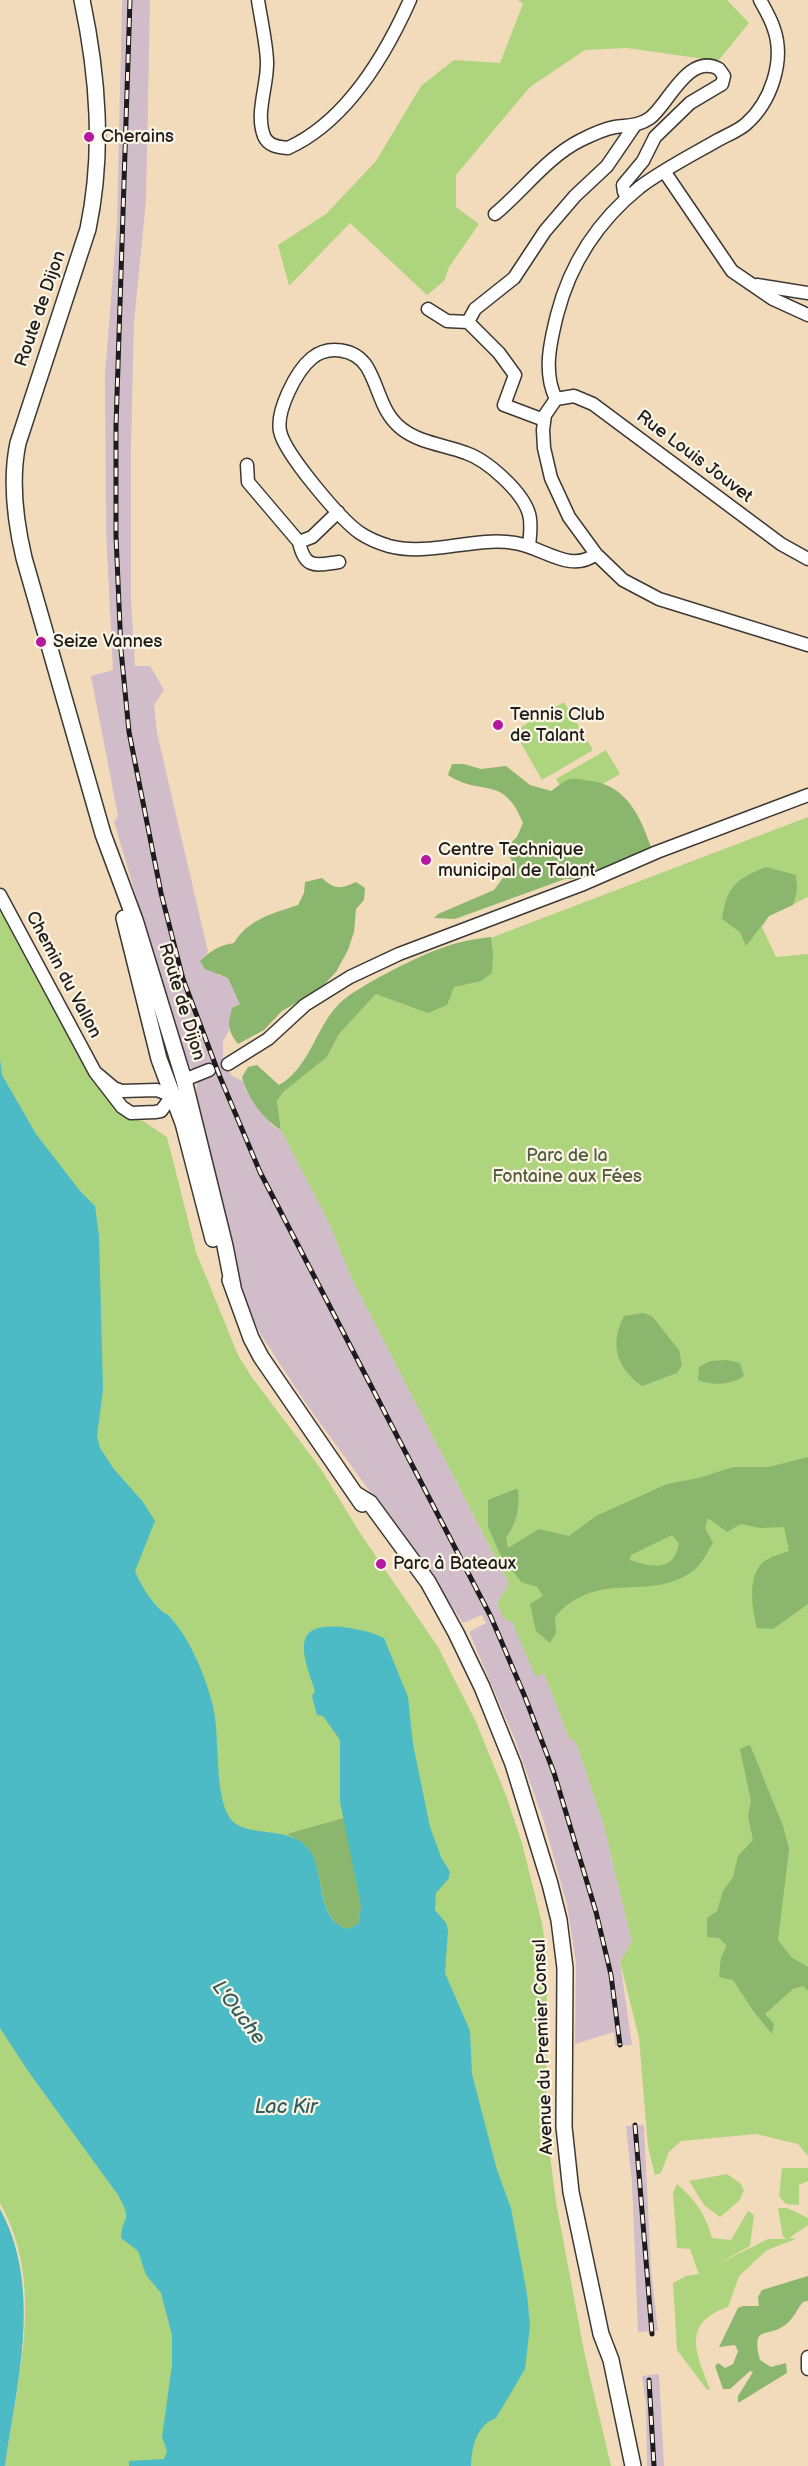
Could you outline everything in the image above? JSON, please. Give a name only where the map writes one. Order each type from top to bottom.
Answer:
[{"type":"main road","name":"Route de Dijon","points":[[82,0],[93,56],[97,96],[97,158],[94,193],[88,229],[18,443],[14,490],[18,532],[24,558],[103,834],[135,920],[184,1080]]},
{"type":"main road","name":"Route de Dijon","points":[[103,834],[106,858],[159,1059],[172,1096]]},
{"type":"main road","name":"Route de Dijon","points":[[131,946],[147,983],[170,1057],[177,1072],[184,1080]]},
{"type":"main road","points":[[172,1096],[184,1080]]},
{"type":"main road","name":"Avenue du Premier Consul","points":[[184,1080],[233,1287]]},
{"type":"main road","name":"Avenue du Premier Consul","points":[[172,1096],[184,1107],[197,1136]]},
{"type":"main road","name":"Avenue du Premier Consul","points":[[172,1096],[183,1124],[211,1232],[248,1330],[261,1357],[435,1611],[497,1726]]},
{"type":"main road","name":"Avenue du Premier Consul","points":[[357,1495],[370,1503],[418,1569],[447,1615],[482,1688],[530,1815],[559,1920],[565,1968],[564,2127],[571,2192],[601,2337],[633,2466]]},
{"type":"main road","name":"Avenue du Premier Consul","points":[[370,1517],[380,1524],[406,1560],[418,1569]]},
{"type":"main road","name":"Avenue du Premier Consul","points":[[607,2363],[625,2466]]},
{"type":"street","points":[[258,0],[267,60],[267,85],[261,115],[264,137],[277,147],[288,148],[316,131],[345,104],[372,70],[396,31],[410,0]]},
{"type":"street","points":[[760,0],[775,30],[778,63],[769,95],[746,125],[664,171],[628,197],[591,239],[566,285],[555,323],[547,369],[556,399],[544,420],[544,448],[551,478],[569,517],[596,554],[623,580],[659,600],[808,645]]},
{"type":"street","points":[[495,214],[512,200],[526,182],[569,147],[584,138],[614,128],[635,125],[650,118],[673,88],[692,72],[711,66],[722,72],[722,84],[690,104],[655,137],[643,161],[625,182],[624,190],[628,197]]},
{"type":"street","points":[[468,322],[475,309],[514,278],[544,231],[575,196],[607,166],[635,125]]},
{"type":"street","points":[[664,171],[724,262],[742,279],[783,304],[808,315]]},
{"type":"street","points":[[753,284],[808,293]]},
{"type":"street","points":[[428,309],[447,321],[468,322],[499,353],[515,375],[504,405],[544,420]]},
{"type":"street","points":[[529,546],[529,514],[526,506],[501,476],[473,455],[426,441],[403,430],[382,406],[364,363],[346,352],[327,350],[312,358],[283,404],[279,428],[287,450],[338,512],[361,534],[391,546],[414,549],[482,542],[514,542],[561,560],[588,559],[596,554]]},
{"type":"street","name":"Rue Louis Jouvet","points":[[556,399],[574,396],[592,404],[781,544],[808,559]]},
{"type":"street","points":[[247,465],[248,482],[299,542],[302,554],[308,563],[314,566],[339,562]]},
{"type":"street","points":[[299,542],[312,537],[338,512]]},
{"type":"street","points":[[228,1064],[268,1039],[305,1005],[350,977],[399,954],[808,795]]},
{"type":"street","name":"Chemin du Vallon","points":[[0,895],[95,1072],[122,1107],[131,1113],[161,1111],[172,1096],[157,1090],[122,1091],[114,1089],[95,1072]]},
{"type":"street","points":[[184,1080],[209,1070]]},
{"type":"street","points":[[808,2357],[808,2368]]},
{"type":"shaded area","points":[[122,0],[150,0],[146,201],[134,322],[131,447],[131,600],[135,666],[150,666],[164,690],[154,705],[157,733],[208,952],[200,961],[220,976],[228,978],[241,1004],[232,1008],[229,1031],[223,1041],[223,1057],[231,1075],[244,1082],[245,1089],[254,1103],[273,1126],[281,1130],[328,1221],[353,1281],[509,1584],[497,1604],[505,1620],[512,1621],[536,1676],[544,1673],[569,1738],[576,1742],[604,1826],[632,1942],[620,1962],[632,2045],[615,2046],[614,2032],[575,2044],[576,1963],[567,1905],[544,1822],[516,1742],[469,1632],[486,1623],[482,1615],[463,1623],[307,1405],[261,1335],[246,1304],[237,1275],[196,1099],[197,1079],[211,1065],[192,1069],[186,1063],[114,822],[118,816],[91,676],[113,670],[106,530],[105,374],[117,224]]},
{"type":"shaded area","points":[[644,2125],[651,2269],[658,2331],[638,2332],[632,2182],[626,2126]]},
{"type":"shaded area","points":[[659,2374],[664,2466],[647,2466],[646,2405],[642,2376]]},
{"type":"green space","points":[[518,0],[727,0],[749,23],[718,61],[627,48],[585,50],[530,87],[456,175],[456,207],[479,224],[449,267],[444,281],[427,295],[350,223],[289,286],[278,245],[326,214],[376,161],[421,86],[454,60],[500,63],[523,4]]},
{"type":"green space","points":[[564,702],[593,750],[542,780],[514,731]]},
{"type":"green space","points":[[606,750],[620,774],[570,803],[556,779]]},
{"type":"green space","points":[[452,764],[464,764],[481,769],[506,766],[530,785],[551,791],[570,779],[603,784],[614,789],[630,804],[642,824],[651,847],[617,864],[591,871],[581,871],[574,879],[565,879],[455,919],[434,918],[438,914],[494,890],[513,864],[506,847],[517,837],[523,823],[516,808],[500,792],[471,785],[448,775]]},
{"type":"green space","name":"Parc de la Fontaine aux Fées","points":[[808,817],[808,897],[769,916],[762,927],[776,957],[808,954],[808,2156],[798,2144],[756,2134],[681,2141],[669,2152],[661,2173],[655,2175],[648,2147],[639,2038],[620,1962],[632,1942],[604,1826],[576,1742],[569,1738],[544,1673],[536,1677],[512,1622],[505,1620],[497,1604],[509,1584],[353,1281],[328,1221],[281,1130],[277,1101],[282,1092],[327,1057],[339,1034],[376,994],[438,958]]},
{"type":"green space","points":[[766,867],[796,875],[797,890],[793,905],[769,916],[746,946],[740,932],[722,919],[724,908],[730,891],[740,880]]},
{"type":"green space","points":[[322,878],[335,886],[342,887],[356,882],[365,888],[364,900],[356,909],[354,932],[348,950],[336,972],[320,989],[282,1011],[264,1030],[238,1044],[230,1030],[229,1023],[232,1008],[240,1004],[228,978],[205,969],[200,961],[216,949],[234,943],[254,923],[271,914],[298,905],[304,893],[305,882]]},
{"type":"green space","name":"Lac Kir","points":[[0,903],[126,1117],[143,1121],[167,1137],[196,1252],[238,1355],[251,1376],[321,1469],[360,1533],[438,1647],[476,1722],[507,1798],[522,1843],[542,1923],[547,1957],[546,2104],[549,2148],[556,2202],[585,2356],[611,2466],[5,2466],[21,2367],[25,2300],[22,2267],[14,2234],[0,2203]]},
{"type":"green space","points":[[491,937],[492,973],[481,981],[454,987],[447,1005],[428,1013],[376,994],[339,1034],[327,1057],[283,1092],[277,1101],[281,1130],[257,1107],[242,1077],[248,1067],[257,1065],[279,1085],[298,1068],[323,1025],[346,998],[387,973],[431,952],[460,942]]},
{"type":"green space","points":[[643,1313],[652,1316],[679,1350],[682,1365],[677,1373],[642,1386],[621,1364],[617,1337],[624,1316]]},
{"type":"green space","points":[[728,1360],[740,1363],[744,1376],[722,1384],[698,1380],[699,1367],[710,1361]]},
{"type":"green space","points":[[808,1457],[808,1604],[773,1629],[757,1628],[752,1601],[753,1582],[755,1574],[766,1560],[789,1551],[784,1527],[760,1528],[741,1524],[727,1532],[708,1518],[705,1528],[713,1543],[694,1570],[677,1580],[660,1585],[607,1589],[589,1593],[572,1602],[555,1617],[556,1633],[550,1643],[536,1631],[530,1604],[543,1596],[537,1587],[521,1582],[500,1554],[488,1527],[488,1500],[516,1489],[518,1489],[519,1502],[515,1521],[506,1537],[508,1548],[539,1529],[569,1536],[596,1516],[667,1484],[699,1478],[733,1467],[769,1467]],"holes":[[[672,1535],[679,1543],[676,1553],[667,1563],[654,1566],[630,1560],[631,1555]]]},
{"type":"green space","points":[[750,1745],[783,1826],[789,1849],[778,1940],[791,1957],[808,1967],[808,1991],[803,1986],[793,1989],[765,2014],[774,2024],[772,2034],[733,1980],[719,1977],[721,1957],[727,1946],[719,1938],[707,1937],[707,1918],[717,1911],[723,1891],[733,1877],[738,1856],[753,1840],[748,1816],[751,1801],[740,1749]]},
{"type":"green space","points":[[344,1818],[361,1906],[359,1923],[349,1929],[339,1925],[327,1907],[315,1860],[310,1851],[303,1843],[287,1834]]},
{"type":"green space","points":[[782,2168],[808,2168],[808,2181],[799,2185],[799,2205],[786,2204],[779,2196]]},
{"type":"green space","points":[[727,2174],[740,2183],[744,2190],[740,2200],[720,2217],[704,2205],[689,2181]]},
{"type":"green space","points":[[677,2184],[699,2208],[712,2238],[731,2240],[748,2211],[754,2215],[750,2246],[718,2264],[768,2239],[788,2239],[783,2237],[778,2208],[787,2208],[808,2218],[808,2225],[789,2238],[796,2239],[767,2250],[739,2276],[728,2307],[713,2314],[703,2322],[698,2330],[697,2351],[710,2389],[707,2390],[677,2350],[673,2283],[686,2276],[699,2274],[690,2249],[677,2248],[673,2193]]},
{"type":"green space","points":[[808,2276],[808,2301],[803,2302],[788,2323],[759,2336],[760,2360],[771,2367],[786,2363],[787,2373],[738,2403],[738,2396],[753,2372],[750,2371],[730,2389],[723,2389],[715,2366],[718,2363],[725,2368],[733,2364],[738,2351],[735,2345],[719,2347],[738,2308],[759,2306],[758,2297],[762,2290]]},
{"type":"water","name":"Lac Kir","points":[[0,1059],[2,1075],[36,1134],[80,1191],[95,1206],[99,1235],[103,1390],[97,1436],[100,1448],[113,1468],[143,1502],[155,1521],[135,1571],[150,1598],[169,1616],[184,1635],[205,1680],[215,1715],[219,1779],[225,1807],[230,1818],[237,1825],[246,1829],[281,1834],[303,1843],[315,1861],[326,1908],[331,1918],[339,1925],[349,1929],[359,1923],[361,1906],[340,1802],[340,1740],[323,1716],[317,1715],[312,1696],[315,1691],[305,1657],[306,1637],[311,1631],[331,1626],[356,1629],[384,1638],[408,1697],[413,1744],[430,1827],[441,1857],[450,1872],[449,1878],[436,1893],[435,1910],[446,1923],[448,1930],[445,1973],[470,2031],[472,2074],[497,2170],[511,2208],[527,2294],[530,2326],[525,2369],[496,2418],[484,2426],[476,2438],[471,2466],[129,2466],[129,2461],[164,2459],[167,2451],[162,2437],[172,2365],[172,2335],[161,2293],[146,2275],[138,2251],[121,2238],[126,2215],[118,2195],[28,2071],[0,2028]]},
{"type":"water","points":[[0,2209],[13,2239],[21,2271],[24,2303],[20,2369],[5,2466],[0,2466]]},
{"type":"railway","points":[[130,0],[116,426],[116,536],[121,650],[129,732],[161,893],[183,979],[220,1077],[260,1172],[491,1617],[525,1697],[554,1773],[596,1912],[611,1975],[620,2045]]},
{"type":"railway","points":[[635,2125],[652,2334]]},
{"type":"railway","points":[[649,2380],[654,2466]]},
{"type":"place","name":"Cherains","points":[[89,137]]},
{"type":"place","name":"Seize Vannes","points":[[41,642]]},
{"type":"place","name":"Tennis Club de Talant","points":[[498,725]]},
{"type":"place","name":"Centre Technique municipal de Talant","points":[[426,860]]},
{"type":"place","name":"Parc à Bateaux","points":[[381,1564]]},
{"type":"water label","name":"L'Ouche","points":[[238,2013]]}]
